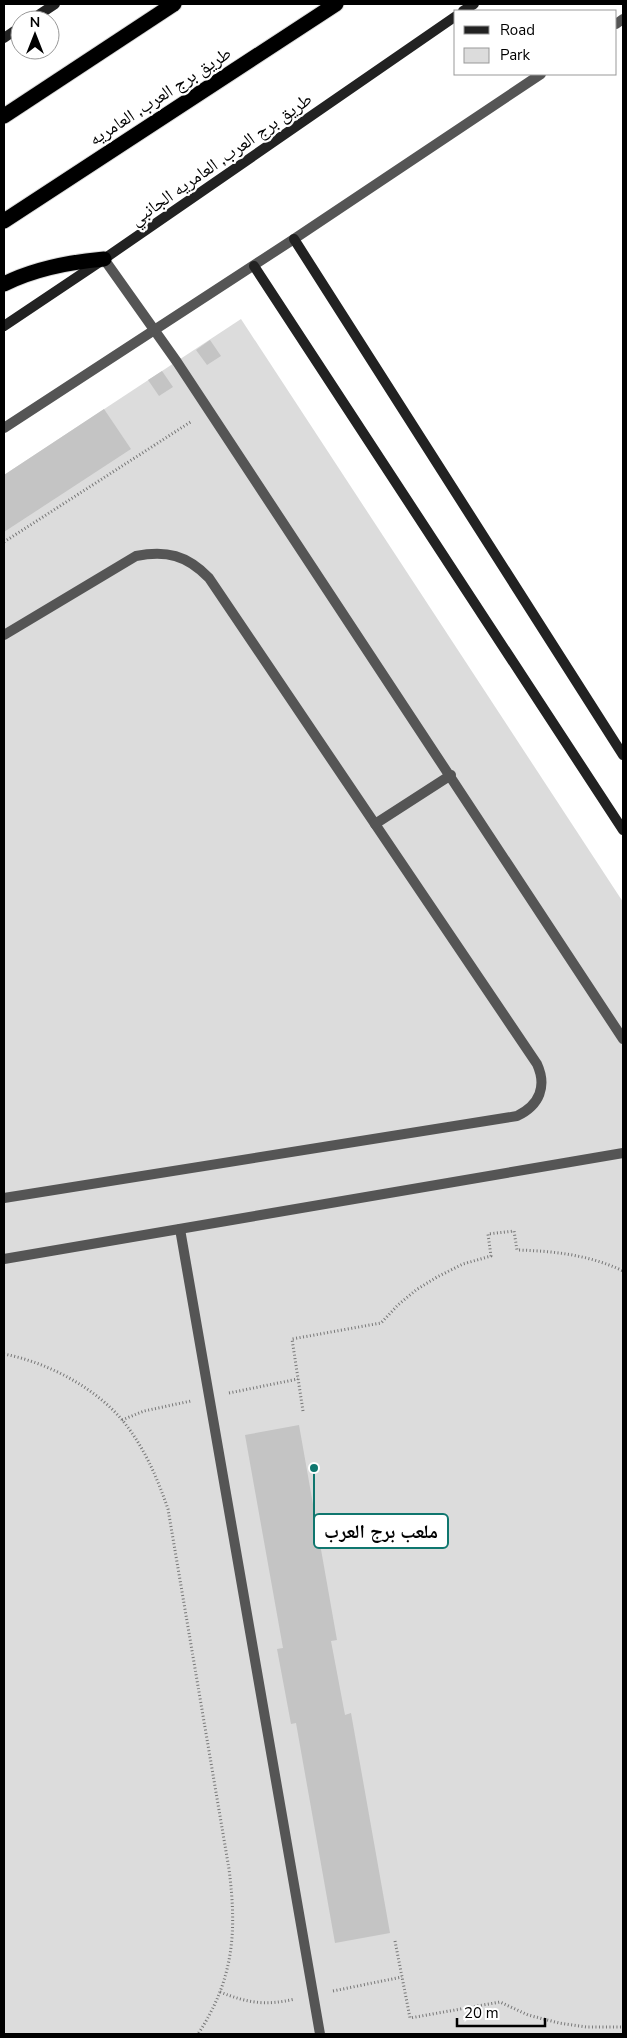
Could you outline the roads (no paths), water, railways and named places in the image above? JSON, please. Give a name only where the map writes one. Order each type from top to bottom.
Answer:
[{"type":"highway","points":[[4,116],[174,4]]},
{"type":"highway","name":"طريق برج العرب, العامريه","points":[[4,221],[336,4]]},
{"type":"highway","points":[[4,284],[47,267],[75,261],[104,259]]},
{"type":"street","name":"طريق برج العرب, العامريه الجانبي","points":[[4,326],[454,17]]},
{"type":"street","points":[[4,428],[254,266],[540,75]]},
{"type":"street","points":[[294,239],[623,755]]},
{"type":"street","points":[[104,259],[156,329],[210,410],[623,1039]]},
{"type":"street","points":[[254,266],[623,830]]},
{"type":"street","points":[[4,635],[136,556],[151,553],[168,554],[183,558],[198,566],[209,578],[536,1064],[541,1074],[542,1085],[540,1096],[534,1105],[517,1116],[4,1198]]},
{"type":"street","points":[[375,824],[451,775]]},
{"type":"street","points":[[4,1259],[623,1153]]},
{"type":"street","points":[[180,1229],[320,2034]]},
{"type":"place","name":"ملعب برج العرب","points":[[314,1468]]}]
